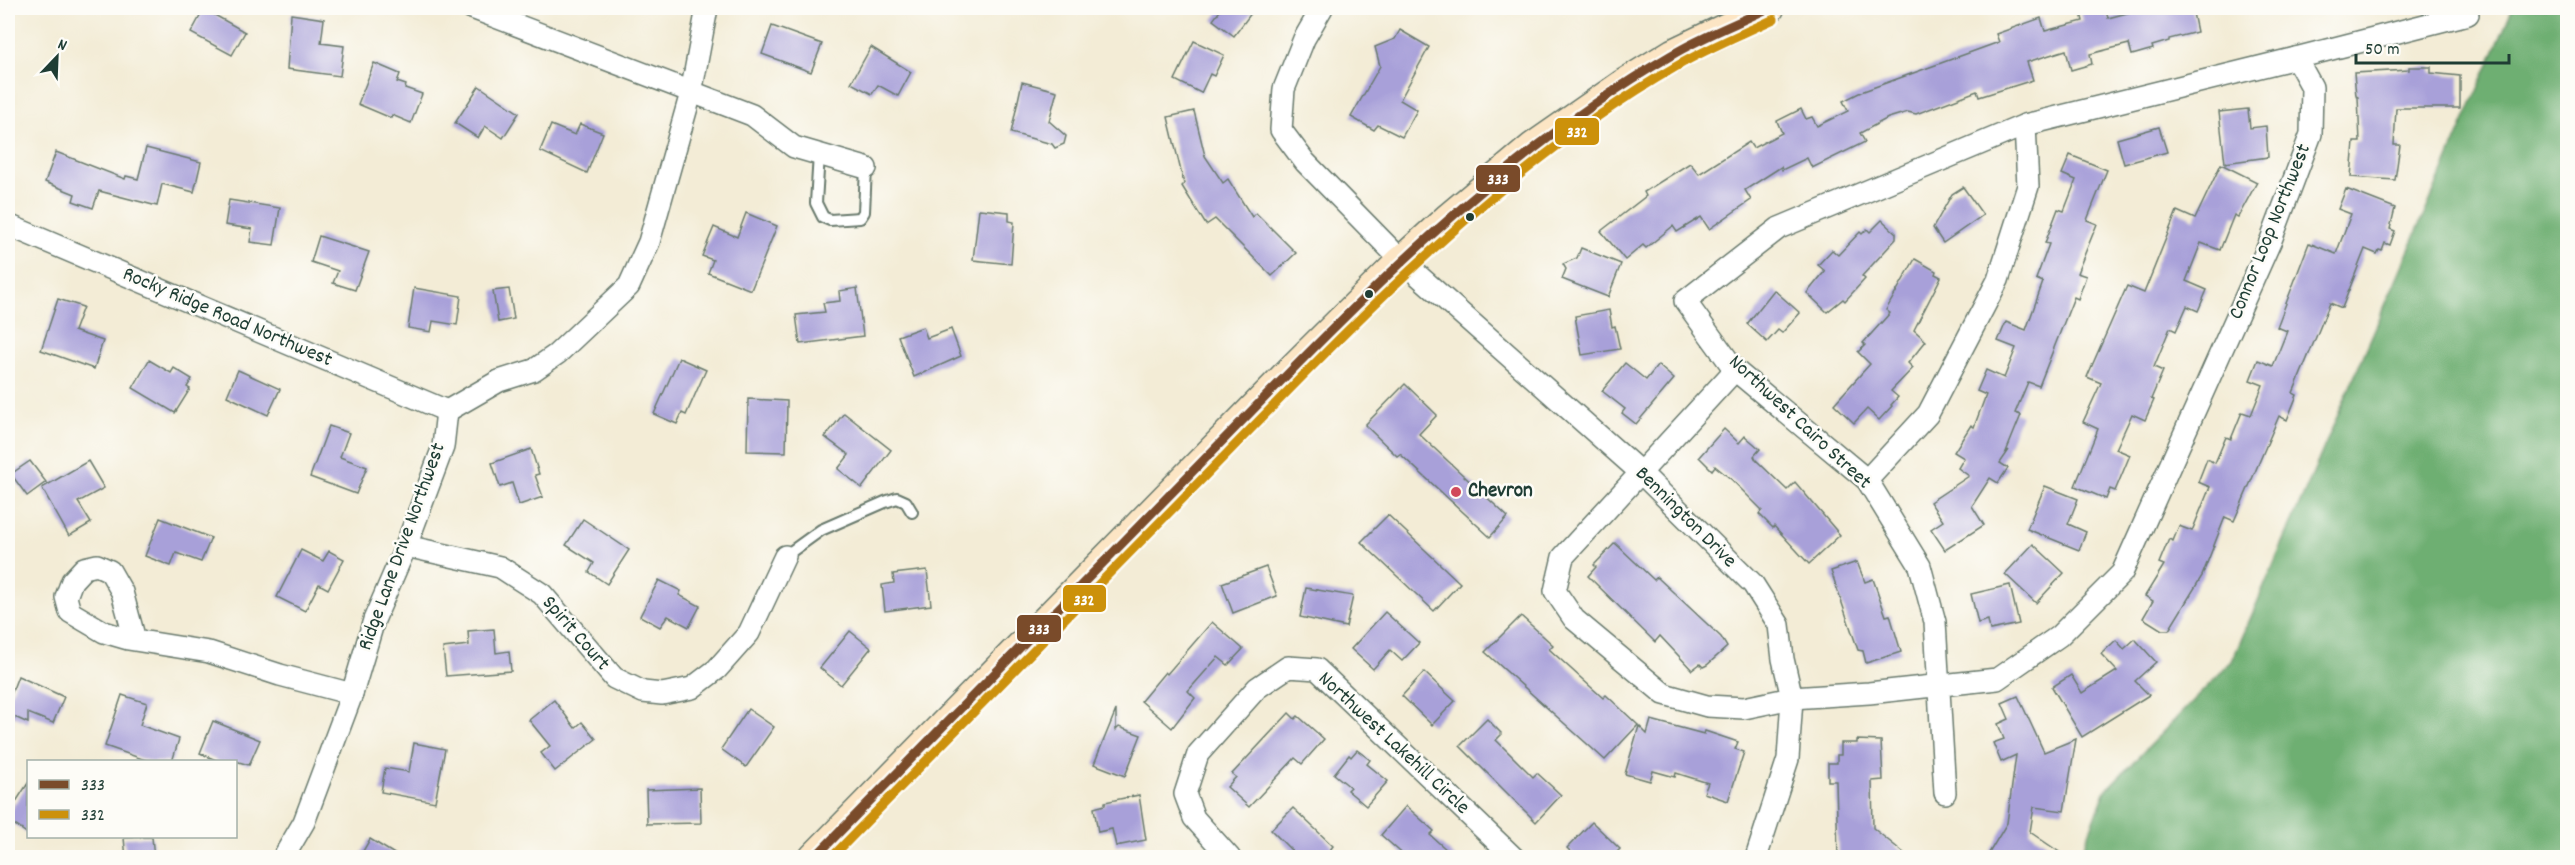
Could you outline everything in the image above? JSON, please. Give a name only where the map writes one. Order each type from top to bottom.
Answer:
[{"type":"main road","points":[[814,858],[1402,261],[1497,177],[1582,113],[1673,54],[1769,8]]},
{"type":"street","points":[[472,8],[752,115],[794,147],[866,168]]},
{"type":"street","points":[[447,411],[499,381],[534,370],[557,354],[629,286],[649,242],[691,93],[707,8]]},
{"type":"street","name":"Bennington Drive","points":[[1322,8],[1304,39],[1284,89],[1281,130],[1305,162],[1402,261],[1640,472],[1753,584],[1779,625],[1783,659],[1792,698],[1788,759],[1756,858]]},
{"type":"street","points":[[1867,480],[1928,414],[1998,280],[2028,186],[2025,125],[2468,14]]},
{"type":"street","name":"Connor Loop Northwest","points":[[1735,370],[1563,557],[1555,591],[1574,619],[1664,694],[1707,706],[1743,708],[1792,698],[1998,679],[2059,636],[2122,573],[2271,240],[2311,134],[2312,87],[2296,58]]},
{"type":"street","name":"Northwest Cairo Street","points":[[1945,793],[1935,622],[1920,566],[1867,480],[1735,370],[1685,301],[1779,228],[2025,125]]},
{"type":"street","name":"Rocky Ridge Road Northwest","points":[[8,225],[447,411]]},
{"type":"street","name":"Ridge Lane Drive Northwest","points":[[283,858],[304,822],[352,694],[374,620],[406,546],[443,447],[447,411]]},
{"type":"street","name":"Spirit Court","points":[[406,546],[500,567],[542,594],[614,678],[643,692],[662,694],[692,688],[717,669],[749,633],[785,556]]},
{"type":"street","points":[[135,640],[209,652],[280,675],[352,694]]},
{"type":"street","name":"Northwest Lakehill Circle","points":[[1230,858],[1194,818],[1185,794],[1198,754],[1257,688],[1288,667],[1317,669],[1514,858]]},
{"type":"lane","points":[[819,154],[816,203],[823,218],[830,220],[860,218],[864,212],[866,168]]},
{"type":"lane","points":[[785,556],[821,530],[885,502],[897,498],[906,502],[912,512]]},
{"type":"green space","points":[[2513,8],[2567,8],[2567,857],[2080,857],[2106,790],[2232,661]]},
{"type":"building","points":[[1222,8],[1255,8],[1234,36],[1213,20]]},
{"type":"building","points":[[2105,8],[2108,18],[2146,8],[2192,8],[2197,32],[2169,39],[2169,41],[2152,46],[2153,49],[2132,55],[2129,44],[2090,54],[2092,64],[2071,70],[2066,50],[2027,62],[2033,80],[1979,97],[1977,91],[1916,114],[1908,112],[1888,118],[1860,133],[1865,142],[1812,168],[1807,158],[1782,170],[1781,167],[1745,190],[1751,200],[1709,229],[1701,217],[1677,232],[1673,226],[1646,248],[1643,245],[1625,260],[1601,231],[1646,196],[1644,192],[1690,163],[1699,174],[1749,142],[1753,148],[1782,133],[1777,121],[1801,109],[1806,119],[1812,117],[1817,126],[1848,111],[1843,101],[1861,92],[1999,42],[1996,34],[2041,18],[2045,31],[2083,21],[2081,13]]},
{"type":"building","points":[[204,9],[245,32],[232,55],[191,33]]},
{"type":"building","points":[[291,14],[324,19],[321,43],[344,46],[340,76],[287,69]]},
{"type":"building","points":[[772,26],[822,44],[811,72],[762,54]]},
{"type":"building","points":[[1400,30],[1429,47],[1400,100],[1417,110],[1402,137],[1378,125],[1374,130],[1351,117],[1380,66],[1375,47],[1395,39]]},
{"type":"building","points":[[1194,41],[1224,55],[1214,76],[1210,74],[1201,93],[1175,80]]},
{"type":"building","points":[[871,47],[911,72],[898,96],[878,85],[872,94],[851,83]]},
{"type":"building","points":[[374,63],[400,74],[397,82],[406,85],[405,88],[422,94],[411,123],[392,115],[391,118],[358,104]]},
{"type":"building","points":[[2409,67],[2431,67],[2431,73],[2460,76],[2460,108],[2396,108],[2394,145],[2400,145],[2395,180],[2351,177],[2354,142],[2360,142],[2358,97],[2356,96],[2354,73],[2409,70]]},
{"type":"building","points":[[1022,82],[1057,91],[1049,121],[1066,136],[1064,144],[1055,148],[1052,144],[1011,133]]},
{"type":"building","points":[[479,86],[519,113],[503,138],[485,126],[478,138],[455,123]]},
{"type":"building","points":[[2248,109],[2250,128],[2266,126],[2268,157],[2225,163],[2219,112]]},
{"type":"building","points":[[1194,111],[1205,156],[1223,183],[1228,179],[1252,217],[1256,213],[1296,253],[1272,276],[1215,219],[1206,225],[1182,186],[1184,184],[1168,117]]},
{"type":"building","points":[[580,124],[603,133],[587,173],[540,151],[551,125],[575,135]]},
{"type":"building","points":[[2159,127],[2167,152],[2124,164],[2117,139]]},
{"type":"building","points":[[146,148],[201,162],[194,192],[162,184],[157,206],[99,191],[93,208],[73,201],[75,194],[45,182],[56,152],[125,179],[126,176],[138,179]]},
{"type":"building","points":[[2070,155],[2107,170],[2087,220],[2097,224],[2077,273],[2086,276],[2078,299],[2074,297],[2039,386],[2028,382],[2015,413],[2021,415],[2006,452],[2009,450],[2000,463],[2008,468],[1998,483],[1990,478],[1972,506],[1984,525],[1945,550],[1931,529],[1943,521],[1930,502],[1969,476],[1958,468],[1964,458],[1954,452],[1971,425],[1974,427],[1986,395],[1977,391],[1986,370],[2004,378],[2016,348],[1998,341],[2006,322],[2026,330],[2043,282],[2036,279],[2049,244],[2045,243],[2058,209],[2064,211],[2076,180],[2062,174]]},
{"type":"building","points":[[2221,164],[2257,182],[2238,217],[2234,215],[2220,250],[2201,243],[2186,281],[2207,290],[2198,311],[2187,306],[2176,331],[2170,328],[2154,367],[2163,371],[2151,399],[2154,400],[2145,420],[2132,414],[2116,449],[2130,455],[2115,491],[2110,489],[2106,499],[2075,486],[2098,429],[2083,422],[2101,383],[2087,377],[2127,286],[2144,293],[2177,211],[2195,219]]},
{"type":"building","points":[[1963,187],[1983,215],[1943,243],[1933,228],[1952,194]]},
{"type":"building","points":[[2346,189],[2395,208],[2390,229],[2395,231],[2390,245],[2385,243],[2382,251],[2379,250],[2377,254],[2365,249],[2342,308],[2330,303],[2293,393],[2297,395],[2287,420],[2279,416],[2234,521],[2225,517],[2202,576],[2169,630],[2162,630],[2143,618],[2153,601],[2145,596],[2164,565],[2159,563],[2169,539],[2173,541],[2179,526],[2192,531],[2210,487],[2198,482],[2207,459],[2215,463],[2226,437],[2231,439],[2242,412],[2251,415],[2263,385],[2250,380],[2258,360],[2273,366],[2287,331],[2277,327],[2309,243],[2336,254],[2351,214],[2338,209]]},
{"type":"building","points":[[229,200],[280,208],[274,245],[250,242],[252,229],[225,225]]},
{"type":"building","points":[[979,209],[1009,212],[1009,221],[1014,222],[1011,264],[973,260]]},
{"type":"building","points":[[746,213],[777,226],[751,290],[708,273],[713,260],[702,256],[714,227],[737,237]]},
{"type":"building","points":[[1882,220],[1896,233],[1896,239],[1862,276],[1865,279],[1845,301],[1843,299],[1827,312],[1807,293],[1825,271],[1818,265],[1832,250],[1838,255],[1860,232],[1862,234],[1867,229],[1870,232]]},
{"type":"building","points":[[319,236],[369,252],[355,290],[333,283],[338,271],[311,262]]},
{"type":"building","points":[[1581,248],[1621,264],[1608,297],[1562,279],[1566,269],[1563,264],[1577,258]]},
{"type":"building","points":[[1915,259],[1936,271],[1935,274],[1941,277],[1914,330],[1926,341],[1908,363],[1913,368],[1891,391],[1898,397],[1892,406],[1879,420],[1867,409],[1854,423],[1834,404],[1870,364],[1858,352],[1865,345],[1863,343],[1890,313],[1886,310]]},
{"type":"building","points":[[414,288],[461,296],[457,325],[433,321],[431,332],[408,328]]},
{"type":"building","points":[[857,288],[863,336],[800,344],[796,315],[825,312],[823,303],[840,301],[839,291]]},
{"type":"building","points":[[509,289],[514,319],[498,322],[493,291]]},
{"type":"building","points":[[1774,290],[1800,313],[1782,333],[1778,330],[1767,342],[1747,324]]},
{"type":"building","points":[[58,299],[83,307],[74,331],[103,341],[94,369],[41,350]]},
{"type":"building","points":[[1609,310],[1620,349],[1582,355],[1575,316]]},
{"type":"building","points":[[923,327],[927,338],[951,329],[961,356],[914,377],[898,336]]},
{"type":"building","points":[[679,358],[706,370],[686,415],[682,413],[677,424],[654,414]]},
{"type":"building","points":[[149,360],[171,373],[174,368],[192,379],[187,387],[190,389],[175,413],[133,388]]},
{"type":"building","points":[[1625,363],[1646,380],[1658,365],[1674,379],[1636,424],[1622,413],[1625,409],[1602,391]]},
{"type":"building","points":[[238,370],[280,389],[268,415],[227,396]]},
{"type":"building","points":[[1405,384],[1437,415],[1419,434],[1508,517],[1490,537],[1365,425]]},
{"type":"building","points":[[748,399],[787,401],[786,452],[747,451]]},
{"type":"building","points":[[844,413],[891,450],[862,488],[838,469],[849,455],[825,437]]},
{"type":"building","points":[[329,426],[349,433],[340,457],[367,467],[356,494],[310,477]]},
{"type":"building","points":[[1724,429],[1739,443],[1745,436],[1760,449],[1754,456],[1756,460],[1787,490],[1795,482],[1840,535],[1809,564],[1774,526],[1773,528],[1759,514],[1762,510],[1732,480],[1715,466],[1712,470],[1699,457]]},
{"type":"building","points":[[531,449],[539,474],[535,475],[543,497],[519,505],[512,483],[500,487],[492,463]]},
{"type":"building","points":[[30,461],[46,482],[27,496],[11,474]]},
{"type":"building","points":[[88,461],[104,488],[78,502],[91,523],[69,536],[42,488]]},
{"type":"building","points":[[2045,486],[2078,499],[2068,524],[2086,532],[2079,550],[2027,529]]},
{"type":"building","points":[[1388,515],[1460,583],[1434,611],[1361,542]]},
{"type":"building","points":[[160,518],[211,538],[201,562],[176,553],[171,566],[145,556]]},
{"type":"building","points":[[583,519],[629,550],[607,584],[589,572],[594,563],[566,545]]},
{"type":"building","points":[[1615,543],[1654,580],[1657,577],[1721,637],[1727,647],[1707,665],[1703,667],[1700,664],[1692,670],[1660,636],[1655,642],[1588,576],[1596,567],[1594,565]]},
{"type":"building","points":[[2033,544],[2064,573],[2036,603],[2005,574]]},
{"type":"building","points":[[301,550],[323,561],[329,551],[344,559],[328,589],[319,584],[305,611],[277,597]]},
{"type":"building","points":[[1857,562],[1865,582],[1873,579],[1886,616],[1890,615],[1901,652],[1866,663],[1863,651],[1858,650],[1831,571]]},
{"type":"building","points":[[1266,567],[1277,596],[1233,613],[1222,583]]},
{"type":"building","points":[[927,570],[931,605],[885,611],[882,585],[894,583],[893,574]]},
{"type":"building","points":[[659,580],[681,591],[679,595],[700,606],[689,627],[668,616],[660,627],[640,616]]},
{"type":"building","points":[[2010,585],[2019,624],[1990,630],[1988,620],[1978,623],[1971,594]]},
{"type":"building","points":[[1306,588],[1353,596],[1346,627],[1300,617]]},
{"type":"building","points":[[1385,612],[1419,643],[1402,661],[1390,650],[1373,669],[1351,649]]},
{"type":"building","points":[[1521,616],[1553,645],[1549,649],[1603,698],[1606,695],[1638,725],[1605,760],[1485,652]]},
{"type":"building","points":[[1212,622],[1243,649],[1228,665],[1218,657],[1188,691],[1195,698],[1172,728],[1141,701]]},
{"type":"building","points":[[494,629],[496,653],[509,651],[511,671],[446,676],[443,648],[469,645],[468,631]]},
{"type":"building","points":[[850,631],[871,648],[841,685],[820,668]]},
{"type":"building","points":[[2135,639],[2156,662],[2135,681],[2149,695],[2082,737],[2052,687],[2071,675],[2082,693],[2117,671],[2101,654],[2116,640],[2124,649]]},
{"type":"building","points":[[1424,672],[1455,701],[1432,725],[1402,696]]},
{"type":"building","points":[[18,676],[64,697],[53,723],[28,713],[28,723],[8,714],[8,702]]},
{"type":"building","points":[[122,695],[147,703],[140,725],[179,739],[173,760],[145,760],[105,746]]},
{"type":"building","points":[[2018,696],[2044,752],[2076,739],[2064,811],[2034,807],[2030,832],[2068,858],[1986,858],[2007,823],[2016,755],[2001,762],[1993,743],[2004,739],[1998,724],[2009,719],[2002,703]]},
{"type":"building","points":[[554,700],[575,728],[582,722],[596,739],[555,771],[541,753],[550,746],[529,720]]},
{"type":"building","points":[[748,709],[774,727],[746,767],[721,749]]},
{"type":"building","points":[[1116,710],[1116,730],[1119,727],[1141,735],[1125,776],[1094,764]]},
{"type":"building","points":[[1289,713],[1295,719],[1298,716],[1324,739],[1302,764],[1295,758],[1249,807],[1227,787],[1236,777],[1232,774]]},
{"type":"building","points":[[1487,719],[1502,734],[1496,740],[1533,777],[1537,773],[1561,795],[1536,822],[1460,746]]},
{"type":"building","points":[[1651,720],[1704,734],[1705,731],[1738,742],[1735,749],[1744,752],[1728,801],[1704,793],[1708,783],[1676,773],[1675,777],[1653,771],[1650,781],[1625,774],[1639,726],[1647,734]]},
{"type":"building","points":[[213,721],[260,740],[249,765],[237,762],[237,760],[216,760],[200,753]]},
{"type":"building","points":[[1857,740],[1881,741],[1883,780],[1872,781],[1873,828],[1910,858],[1838,858],[1836,781],[1828,781],[1828,763],[1837,763],[1837,755],[1841,755],[1841,743],[1857,743]]},
{"type":"building","points":[[414,743],[445,749],[435,802],[381,792],[385,768],[409,772]]},
{"type":"building","points":[[1357,750],[1370,760],[1367,764],[1388,781],[1366,806],[1347,790],[1350,787],[1334,774],[1349,755],[1351,757]]},
{"type":"building","points":[[27,785],[27,833],[8,820],[8,814]]},
{"type":"building","points":[[700,788],[701,823],[647,824],[646,790]]},
{"type":"building","points":[[1139,795],[1146,840],[1116,846],[1112,829],[1098,832],[1094,808],[1105,805],[1105,802]]},
{"type":"building","points":[[1406,806],[1434,831],[1430,835],[1456,858],[1407,858],[1381,835]]},
{"type":"building","points":[[1293,808],[1333,846],[1324,858],[1299,858],[1271,830]]},
{"type":"building","points":[[1592,822],[1620,849],[1611,858],[1577,858],[1567,848]]},
{"type":"building","points":[[124,838],[152,838],[154,858],[126,858]]},
{"type":"building","points":[[370,839],[401,858],[359,858]]},
{"type":"transit line","name":"333","points":[[814,858],[1301,360],[1416,249],[1476,196],[1602,99],[1682,49],[1769,8]]},
{"type":"transit line","name":"332","points":[[831,858],[1312,367],[1425,256],[1546,154],[1610,108],[1689,59],[1774,19]]},
{"type":"place","name":"Chevron","points":[[1456,492]]}]
